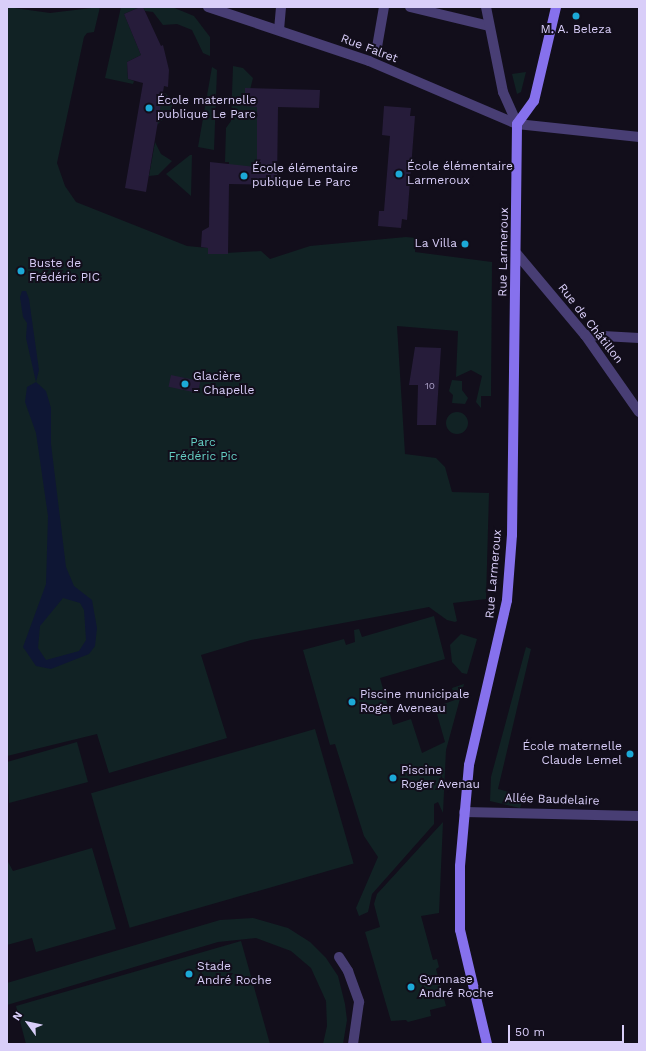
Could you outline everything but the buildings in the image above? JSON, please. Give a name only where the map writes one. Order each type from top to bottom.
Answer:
[{"type":"main road","points":[[518,124],[534,101],[556,7]]},
{"type":"main road","name":"Rue Larmeroux","points":[[488,1044],[460,930],[464,812],[475,738],[506,608],[512,535],[512,372],[517,254],[518,124]]},
{"type":"street","name":"Rue Falret","points":[[208,7],[369,61],[518,124],[639,137]]},
{"type":"street","points":[[278,30],[281,7]]},
{"type":"street","points":[[377,47],[384,7]]},
{"type":"street","points":[[410,7],[489,26]]},
{"type":"street","points":[[486,7],[503,92],[518,124]]},
{"type":"street","name":"Rue de Châtillon","points":[[517,254],[585,335],[639,412]]},
{"type":"street","points":[[585,335],[639,338]]},
{"type":"street","name":"Allée Baudelaire","points":[[464,812],[639,816]]},
{"type":"street","points":[[339,957],[348,971],[359,1002],[353,1044]]},
{"type":"green space","name":"Parc Frédéric Pic","points":[[7,7],[50,13],[100,7],[94,32],[87,33],[84,37],[57,163],[65,186],[76,202],[187,246],[208,248],[208,254],[261,251],[270,259],[310,246],[406,237],[416,238],[415,252],[492,262],[491,396],[481,396],[481,408],[476,402],[482,376],[471,370],[456,377],[458,331],[397,326],[405,454],[436,458],[445,467],[452,492],[489,493],[486,599],[453,603],[457,621],[455,622],[447,620],[429,607],[251,640],[201,655],[227,738],[109,773],[97,734],[7,756]]},
{"type":"green space","points":[[121,7],[140,7],[124,14],[141,55],[127,62],[128,79],[134,81],[133,84],[105,78]]},
{"type":"green space","points":[[143,7],[172,7],[194,16],[210,37],[210,56],[203,53],[192,30],[177,24],[163,25],[153,12],[145,11]]},
{"type":"green space","points":[[233,66],[243,68],[253,78],[246,106],[257,107],[257,167],[229,166],[229,162],[225,162],[226,128],[231,121]]},
{"type":"green space","points":[[212,67],[217,70],[214,150],[198,147]]},
{"type":"green space","points":[[526,72],[521,92],[517,94],[512,74]]},
{"type":"green space","points":[[163,91],[173,101],[171,111],[157,125]]},
{"type":"green space","points":[[155,142],[161,154],[172,161],[158,175],[149,176]]},
{"type":"green space","points":[[192,155],[191,196],[166,174]]},
{"type":"green space","points":[[452,380],[462,381],[462,390],[468,398],[465,404],[452,403],[453,395],[449,391]]},
{"type":"green space","points":[[453,412],[461,412],[468,419],[468,427],[461,434],[453,434],[446,427],[446,419]]},
{"type":"green space","points":[[434,616],[445,659],[380,678],[393,725],[411,719],[422,753],[445,742],[435,707],[455,700],[452,688],[464,684],[446,750],[443,813],[438,802],[434,804],[434,824],[372,894],[368,912],[359,916],[356,908],[378,857],[364,836],[335,744],[330,745],[303,650],[344,639],[346,645],[355,642],[354,630],[359,629],[362,637]]},
{"type":"green space","points":[[461,634],[477,639],[467,674],[462,673],[452,662],[450,645]]},
{"type":"green space","points":[[526,647],[531,649],[498,789],[524,796],[520,808],[490,801],[491,777]]},
{"type":"green space","points":[[315,729],[354,864],[130,928],[91,793]]},
{"type":"green space","points":[[77,742],[88,782],[9,803],[7,762]]},
{"type":"green space","name":"Gymnase André Roche","points":[[443,822],[439,913],[421,916],[433,960],[437,959],[439,967],[436,969],[446,1006],[430,1010],[431,1016],[408,1022],[406,1020],[391,1021],[365,932],[380,927],[374,904],[377,894]]},
{"type":"green space","points":[[92,848],[116,929],[36,952],[32,938],[7,945],[7,860],[13,871]]},
{"type":"green space","points":[[253,918],[288,928],[310,942],[326,958],[338,976],[345,1004],[347,1020],[343,1044],[323,1044],[327,1026],[326,1001],[311,968],[291,951],[256,938],[218,942],[7,1005],[7,983],[220,920]]},
{"type":"green space","name":"Stade André Roche","points":[[241,941],[270,1044],[26,1044],[16,1006]]},
{"type":"water","points":[[22,291],[26,291],[29,299],[39,370],[36,382],[26,338],[27,323],[23,317],[20,297]]},
{"type":"water","points":[[36,382],[46,391],[51,408],[51,444],[66,567],[74,586],[92,600],[97,628],[95,646],[89,654],[51,669],[36,666],[23,647],[46,584],[48,516],[36,433],[25,402],[27,387]],"holes":[[[63,598],[80,603],[84,610],[86,640],[79,651],[46,660],[38,648],[40,626]]]},
{"type":"place","name":"M. A. Beleza","points":[[576,16]]},
{"type":"place","name":"École maternelle publique Le Parc","points":[[149,108]]},
{"type":"place","name":"École élémentaire Larmeroux","points":[[399,174]]},
{"type":"place","name":"École élémentaire publique Le Parc","points":[[244,176]]},
{"type":"place","name":"La Villa","points":[[465,244]]},
{"type":"place","name":"Buste de Frédéric PIC","points":[[21,271]]},
{"type":"place","name":"Glacière - Chapelle","points":[[185,384]]},
{"type":"place","name":"Piscine municipale Roger Aveneau","points":[[352,702]]},
{"type":"place","name":"École maternelle Claude Lemel","points":[[630,754]]},
{"type":"place","name":"Piscine Roger Avenau","points":[[393,778]]},
{"type":"place","name":"Stade André Roche","points":[[189,974]]},
{"type":"place","name":"Gymnase André Roche","points":[[411,987]]}]
